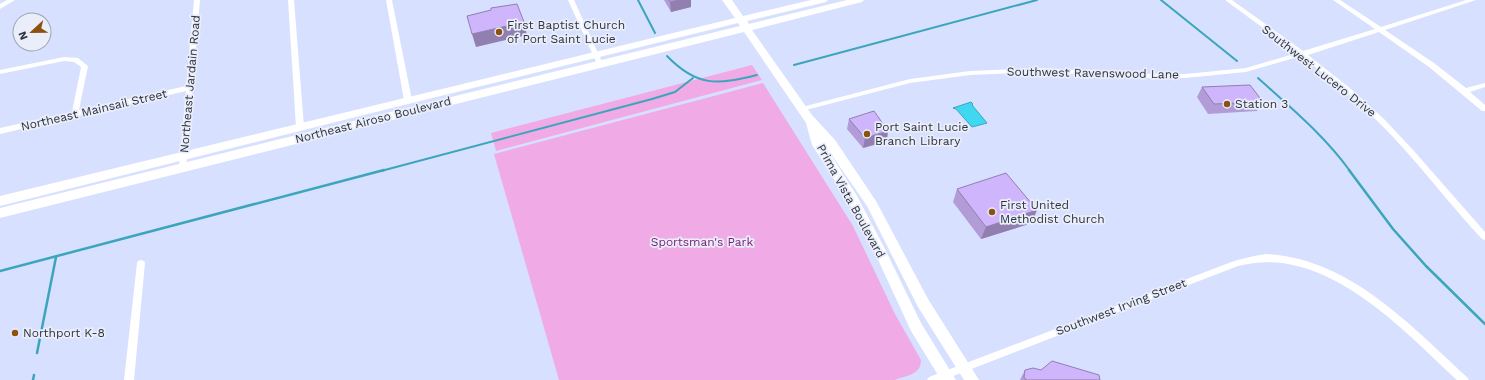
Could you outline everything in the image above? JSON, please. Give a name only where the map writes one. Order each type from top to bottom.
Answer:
[{"type":"main road","points":[[727,0],[805,113]]},
{"type":"main road","points":[[743,24],[823,0]]},
{"type":"main road","points":[[743,24],[859,0]]},
{"type":"main road","name":"Northeast Airoso Boulevard","points":[[0,201],[184,162],[743,24]]},
{"type":"main road","name":"Northeast Airoso Boulevard","points":[[0,213],[300,128],[408,100],[598,60]]},
{"type":"main road","name":"Prima Vista Boulevard","points":[[805,113],[831,143],[872,204],[923,303],[972,380]]},
{"type":"main road","name":"Prima Vista Boulevard","points":[[805,113],[818,145],[853,199],[880,251],[916,327],[947,377]]},
{"type":"street","points":[[0,7],[12,0]]},
{"type":"street","name":"Northeast Jardain Road","points":[[184,162],[197,0]]},
{"type":"street","points":[[291,0],[300,128]]},
{"type":"street","points":[[389,0],[408,100]]},
{"type":"street","points":[[570,0],[598,60]]},
{"type":"street","name":"Southwest Lucero Drive","points":[[1228,0],[1302,54],[1365,104],[1404,142],[1466,218],[1485,237]]},
{"type":"street","points":[[1336,0],[1431,64],[1485,109]]},
{"type":"street","name":"Southwest Ravenswood Lane","points":[[805,113],[879,88],[940,76],[1038,70],[1121,76],[1185,76],[1246,70],[1302,54],[1473,0]]},
{"type":"street","points":[[0,72],[64,59],[76,60],[85,66],[75,114]]},
{"type":"street","points":[[1465,91],[1485,85]]},
{"type":"street","name":"Northeast Mainsail Street","points":[[0,131],[189,88]]},
{"type":"street","name":"Southwest Irving Street","points":[[932,380],[947,377],[964,367],[1237,263],[1269,258],[1300,262],[1334,274],[1381,305],[1464,380]]},
{"type":"street","points":[[129,380],[141,263]]},
{"type":"green space","points":[[752,65],[762,80],[496,151],[491,133]]},
{"type":"green space","name":"Sportsman's Park","points":[[763,83],[853,226],[895,314],[921,360],[919,369],[912,374],[895,380],[559,380],[494,154]]},
{"type":"water","points":[[971,102],[987,123],[972,127],[956,109],[953,108]]},
{"type":"building","points":[[517,4],[524,22],[472,34],[467,16],[491,10],[491,8]]},
{"type":"building","points":[[1250,85],[1263,102],[1214,104],[1202,87]]},
{"type":"building","points":[[874,111],[888,131],[865,138],[849,119]]},
{"type":"building","points":[[1006,173],[1037,210],[986,227],[957,189]]},
{"type":"building","points":[[1052,361],[1099,375],[1100,380],[1026,380],[1024,377],[1025,370],[1033,368],[1041,370]]},
{"type":"waterway","points":[[638,0],[655,33]]},
{"type":"waterway","points":[[794,65],[1037,0]]},
{"type":"waterway","points":[[1161,0],[1237,61]]},
{"type":"waterway","points":[[667,56],[688,73],[708,81],[730,81],[757,75]]},
{"type":"waterway","points":[[381,171],[652,99],[675,92],[693,78]]},
{"type":"waterway","points":[[1258,78],[1318,133],[1350,171]]},
{"type":"waterway","points":[[0,271],[384,170]]},
{"type":"waterway","points":[[1349,170],[1393,229],[1426,266],[1485,324]]},
{"type":"waterway","points":[[37,353],[56,257]]},
{"type":"waterway","points":[[33,380],[34,375]]},
{"type":"place","name":"First Baptist Church of Port Saint Lucie","points":[[499,32]]},
{"type":"place","name":"Station 3","points":[[1227,104]]},
{"type":"place","name":"Port Saint Lucie Branch Library","points":[[867,134]]},
{"type":"place","name":"First United Methodist Church","points":[[992,212]]},
{"type":"place","name":"Northport K-8","points":[[15,333]]}]
